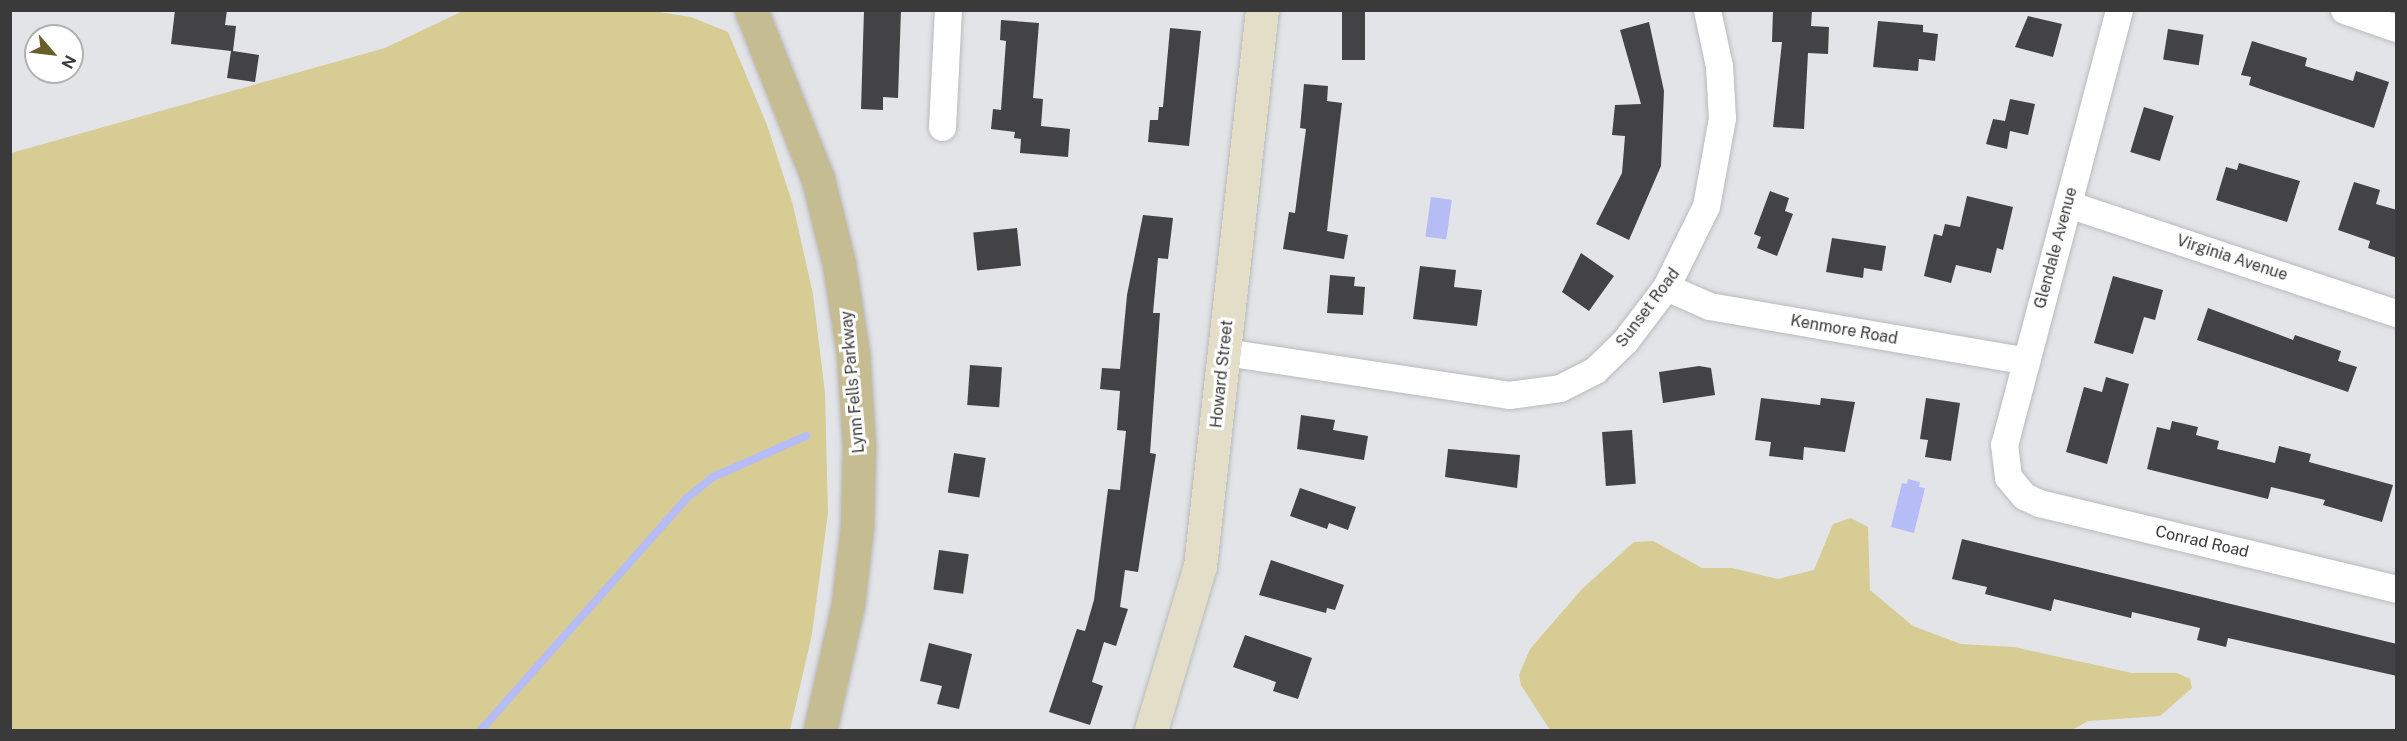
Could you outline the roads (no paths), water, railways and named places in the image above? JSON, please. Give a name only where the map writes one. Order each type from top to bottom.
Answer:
[{"type":"main road","name":"Lynn Fells Parkway","points":[[751,10],[818,178],[839,264],[854,353],[859,447],[857,526],[848,604],[820,730]]},
{"type":"street","points":[[942,127],[948,10]]},
{"type":"street","name":"Howard Street","points":[[1152,730],[1195,592],[1225,352],[1262,10]]},
{"type":"street","name":"Sunset Road","points":[[1225,352],[1496,393],[1535,394],[1572,383],[1608,359],[1666,287],[1695,234],[1719,148],[1720,73],[1707,10]]},
{"type":"street","name":"Glendale Avenue","points":[[2012,484],[2003,452],[2119,10]]},
{"type":"street","points":[[2344,10],[2397,28]]},
{"type":"street","name":"Virginia Avenue","points":[[2068,204],[2397,313]]},
{"type":"street","name":"Kenmore Road","points":[[1666,287],[1709,306],[2026,361]]},
{"type":"street","name":"Conrad Road","points":[[2012,484],[2040,503],[2397,589]]},
{"type":"water","points":[[1431,197],[1452,200],[1446,240],[1425,237]]},
{"type":"water","points":[[1908,479],[1920,482],[1919,487],[1925,488],[1914,533],[1891,527],[1902,483],[1907,484]]},
{"type":"waterway","points":[[481,730],[687,498],[713,477],[806,436]]}]
